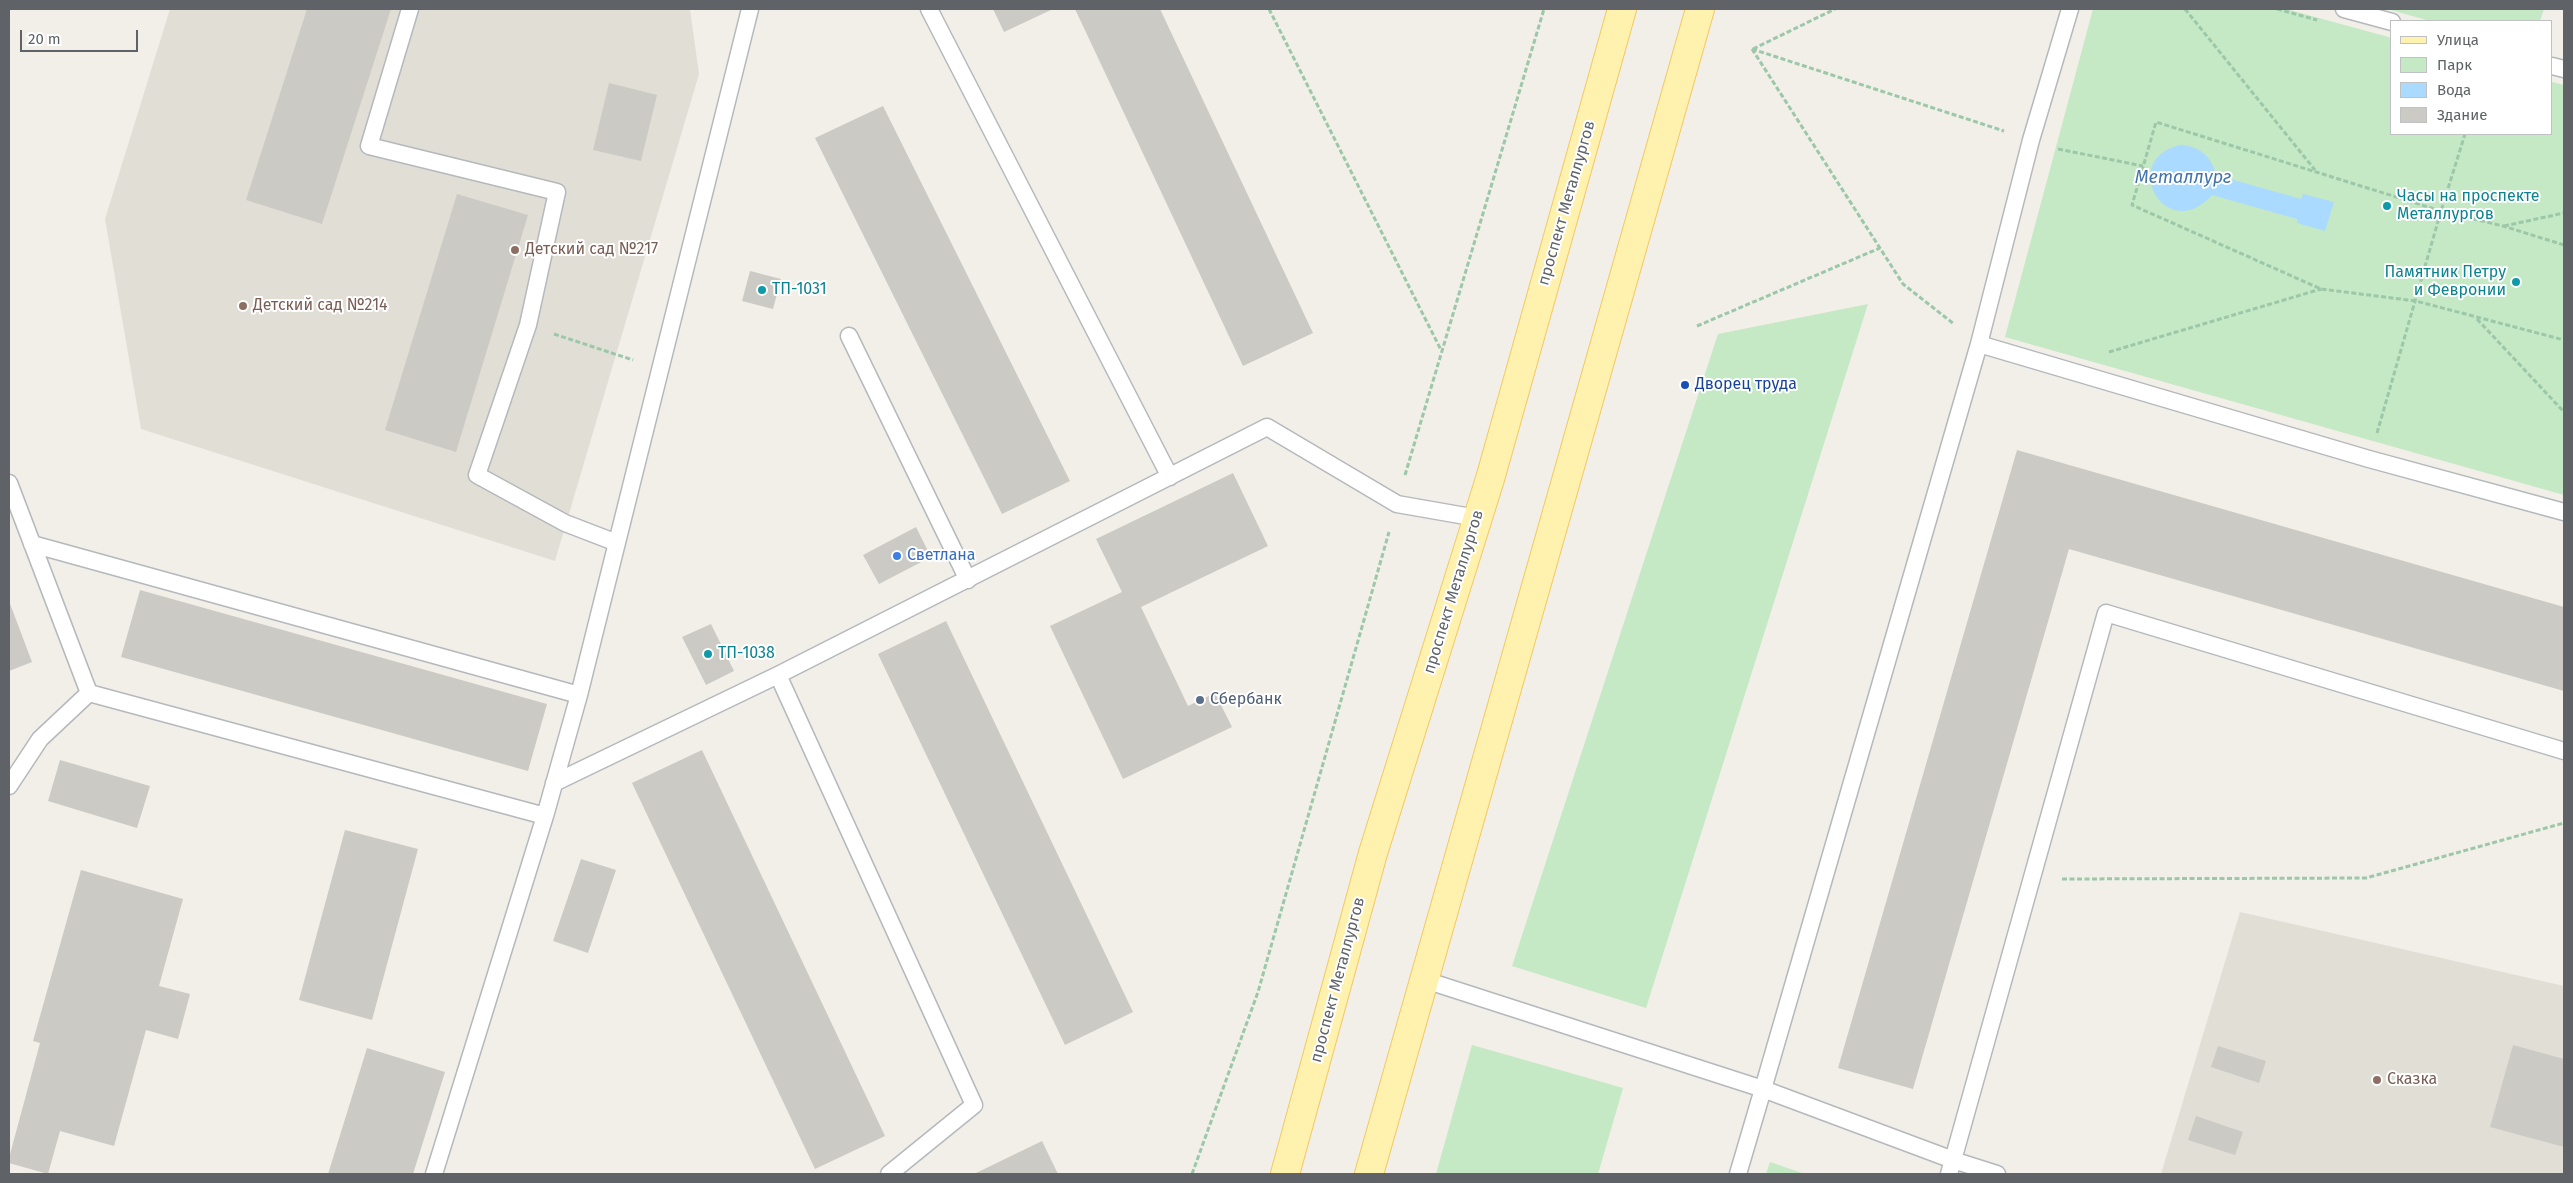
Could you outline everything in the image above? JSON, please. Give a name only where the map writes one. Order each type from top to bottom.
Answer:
[{"type":"main road","name":"проспект Металлургов","points":[[1285,1174],[1372,854],[1493,469],[1622,9]]},
{"type":"main road","points":[[1369,1174],[1700,9]]},
{"type":"lane","points":[[410,9],[369,146],[557,192],[528,325],[477,475],[565,524],[616,543]]},
{"type":"lane","points":[[434,1174],[545,816],[579,695],[750,9]]},
{"type":"lane","points":[[929,9],[1170,477]]},
{"type":"lane","points":[[1738,1174],[1979,344],[2031,140],[2070,9]]},
{"type":"lane","points":[[2344,9],[2390,21]]},
{"type":"lane","points":[[849,336],[968,580]]},
{"type":"lane","points":[[1979,344],[2369,459],[2564,512]]},
{"type":"lane","points":[[554,783],[778,675],[1267,427],[1397,504],[1477,518]]},
{"type":"lane","points":[[9,483],[89,693]]},
{"type":"lane","points":[[32,544],[579,695]]},
{"type":"lane","points":[[1951,1167],[2033,880],[2106,613],[2564,751]]},
{"type":"lane","points":[[778,675],[974,1105],[889,1174]]},
{"type":"lane","points":[[9,786],[40,739],[89,693]]},
{"type":"lane","points":[[89,693],[545,816]]},
{"type":"lane","points":[[1425,980],[1763,1089],[1951,1167],[1997,1174]]},
{"type":"path","points":[[1269,9],[1441,351]]},
{"type":"path","points":[[1192,1174],[1258,992],[1441,351],[1544,9]]},
{"type":"path","points":[[1752,49],[1834,9]]},
{"type":"path","points":[[2185,9],[2316,171]]},
{"type":"path","points":[[1752,49],[2059,149],[2143,166]]},
{"type":"path","points":[[1752,49],[1903,284],[1979,344]]},
{"type":"path","points":[[2564,245],[2502,226],[2440,211],[2156,122],[2132,205],[2321,289],[2416,301],[2564,340]]},
{"type":"path","points":[[2367,432],[2377,435],[2440,211],[2465,135]]},
{"type":"path","points":[[2057,159],[2062,140]]},
{"type":"path","points":[[2502,226],[2564,213]]},
{"type":"path","points":[[1696,326],[1880,248]]},
{"type":"path","points":[[2108,352],[2321,289]]},
{"type":"path","points":[[2476,317],[2564,412]]},
{"type":"path","points":[[528,325],[660,368]]},
{"type":"path","points":[[2033,880],[2366,878],[2564,823]]},
{"type":"shaded area","points":[[170,9],[690,9],[699,74],[555,561],[141,429],[105,219]]},
{"type":"shaded area","name":"Сказка","points":[[2240,912],[2564,986],[2564,1174],[2161,1174]]},
{"type":"green space","points":[[2093,9],[2286,9],[2390,37],[2390,135],[2553,135],[2553,82],[2564,85],[2564,495],[2005,337]]},
{"type":"green space","points":[[2387,9],[2544,9],[2540,20],[2426,20]]},
{"type":"green space","points":[[1868,304],[1646,1008],[1512,966],[1718,334]]},
{"type":"green space","points":[[1472,1045],[1623,1088],[1598,1174],[1436,1174]]},
{"type":"green space","points":[[1770,1162],[1805,1174],[1766,1174]]},
{"type":"water","name":"Металлург","points":[[2180,145],[2193,147],[2204,153],[2211,162],[2216,175],[2301,199],[2303,194],[2334,202],[2325,231],[2297,223],[2297,219],[2212,195],[2195,208],[2179,211],[2165,206],[2156,195],[2151,181],[2152,166],[2161,154]]},
{"type":"building","points":[[307,9],[391,9],[322,224],[246,200]]},
{"type":"building","points":[[993,9],[1053,9],[1004,32]]},
{"type":"building","points":[[1075,9],[1160,9],[1313,333],[1243,366]]},
{"type":"building","points":[[609,83],[657,95],[641,161],[593,150]]},
{"type":"building","points":[[883,106],[1070,481],[1002,514],[815,138]]},
{"type":"building","points":[[457,194],[528,215],[456,452],[385,430]]},
{"type":"building","name":"ТП-1031","points":[[750,271],[781,279],[773,309],[742,301]]},
{"type":"building","points":[[2017,450],[2564,607],[2564,691],[2069,549],[1913,1089],[1838,1068]]},
{"type":"building","points":[[1233,473],[1268,546],[1141,607],[1188,706],[1215,693],[1232,727],[1123,779],[1050,626],[1122,592],[1096,539]]},
{"type":"building","name":"Светлана","points":[[916,527],[931,557],[879,584],[863,555]]},
{"type":"building","points":[[140,590],[547,704],[528,771],[121,657]]},
{"type":"building","points":[[9,601],[32,662],[9,671]]},
{"type":"building","points":[[946,621],[1133,1012],[1065,1045],[878,654]]},
{"type":"building","name":"ТП-1038","points":[[711,624],[734,671],[706,685],[682,637]]},
{"type":"building","points":[[702,750],[885,1136],[815,1169],[632,783]]},
{"type":"building","points":[[60,760],[150,786],[137,828],[48,801]]},
{"type":"building","points":[[345,830],[418,849],[372,1020],[299,1000]]},
{"type":"building","points":[[581,859],[616,870],[588,953],[553,941]]},
{"type":"building","points":[[81,870],[183,899],[159,986],[190,994],[178,1039],[146,1030],[114,1146],[60,1131],[48,1174],[9,1163],[9,1158],[40,1043],[33,1041]]},
{"type":"building","points":[[2513,1045],[2564,1059],[2564,1147],[2490,1127]]},
{"type":"building","points":[[2218,1046],[2266,1061],[2259,1083],[2211,1067]]},
{"type":"building","points":[[367,1048],[445,1072],[413,1174],[328,1174]]},
{"type":"building","points":[[2196,1116],[2243,1132],[2235,1155],[2188,1140]]},
{"type":"building","points":[[1042,1141],[1058,1174],[974,1174]]},
{"type":"place","name":"Часы на проспекте Металлургов","points":[[2387,206]]},
{"type":"place","name":"Детский сад №217","points":[[515,250]]},
{"type":"place","name":"Памятник Петру и Февронии","points":[[2516,282]]},
{"type":"place","name":"ТП-1031","points":[[762,290]]},
{"type":"place","name":"Детский сад №214","points":[[243,306]]},
{"type":"place","name":"Дворец труда","points":[[1685,385]]},
{"type":"place","name":"Светлана","points":[[897,556]]},
{"type":"place","name":"ТП-1038","points":[[708,654]]},
{"type":"place","name":"Сбербанк","points":[[1200,700]]},
{"type":"place","name":"Сказка","points":[[2377,1080]]}]
